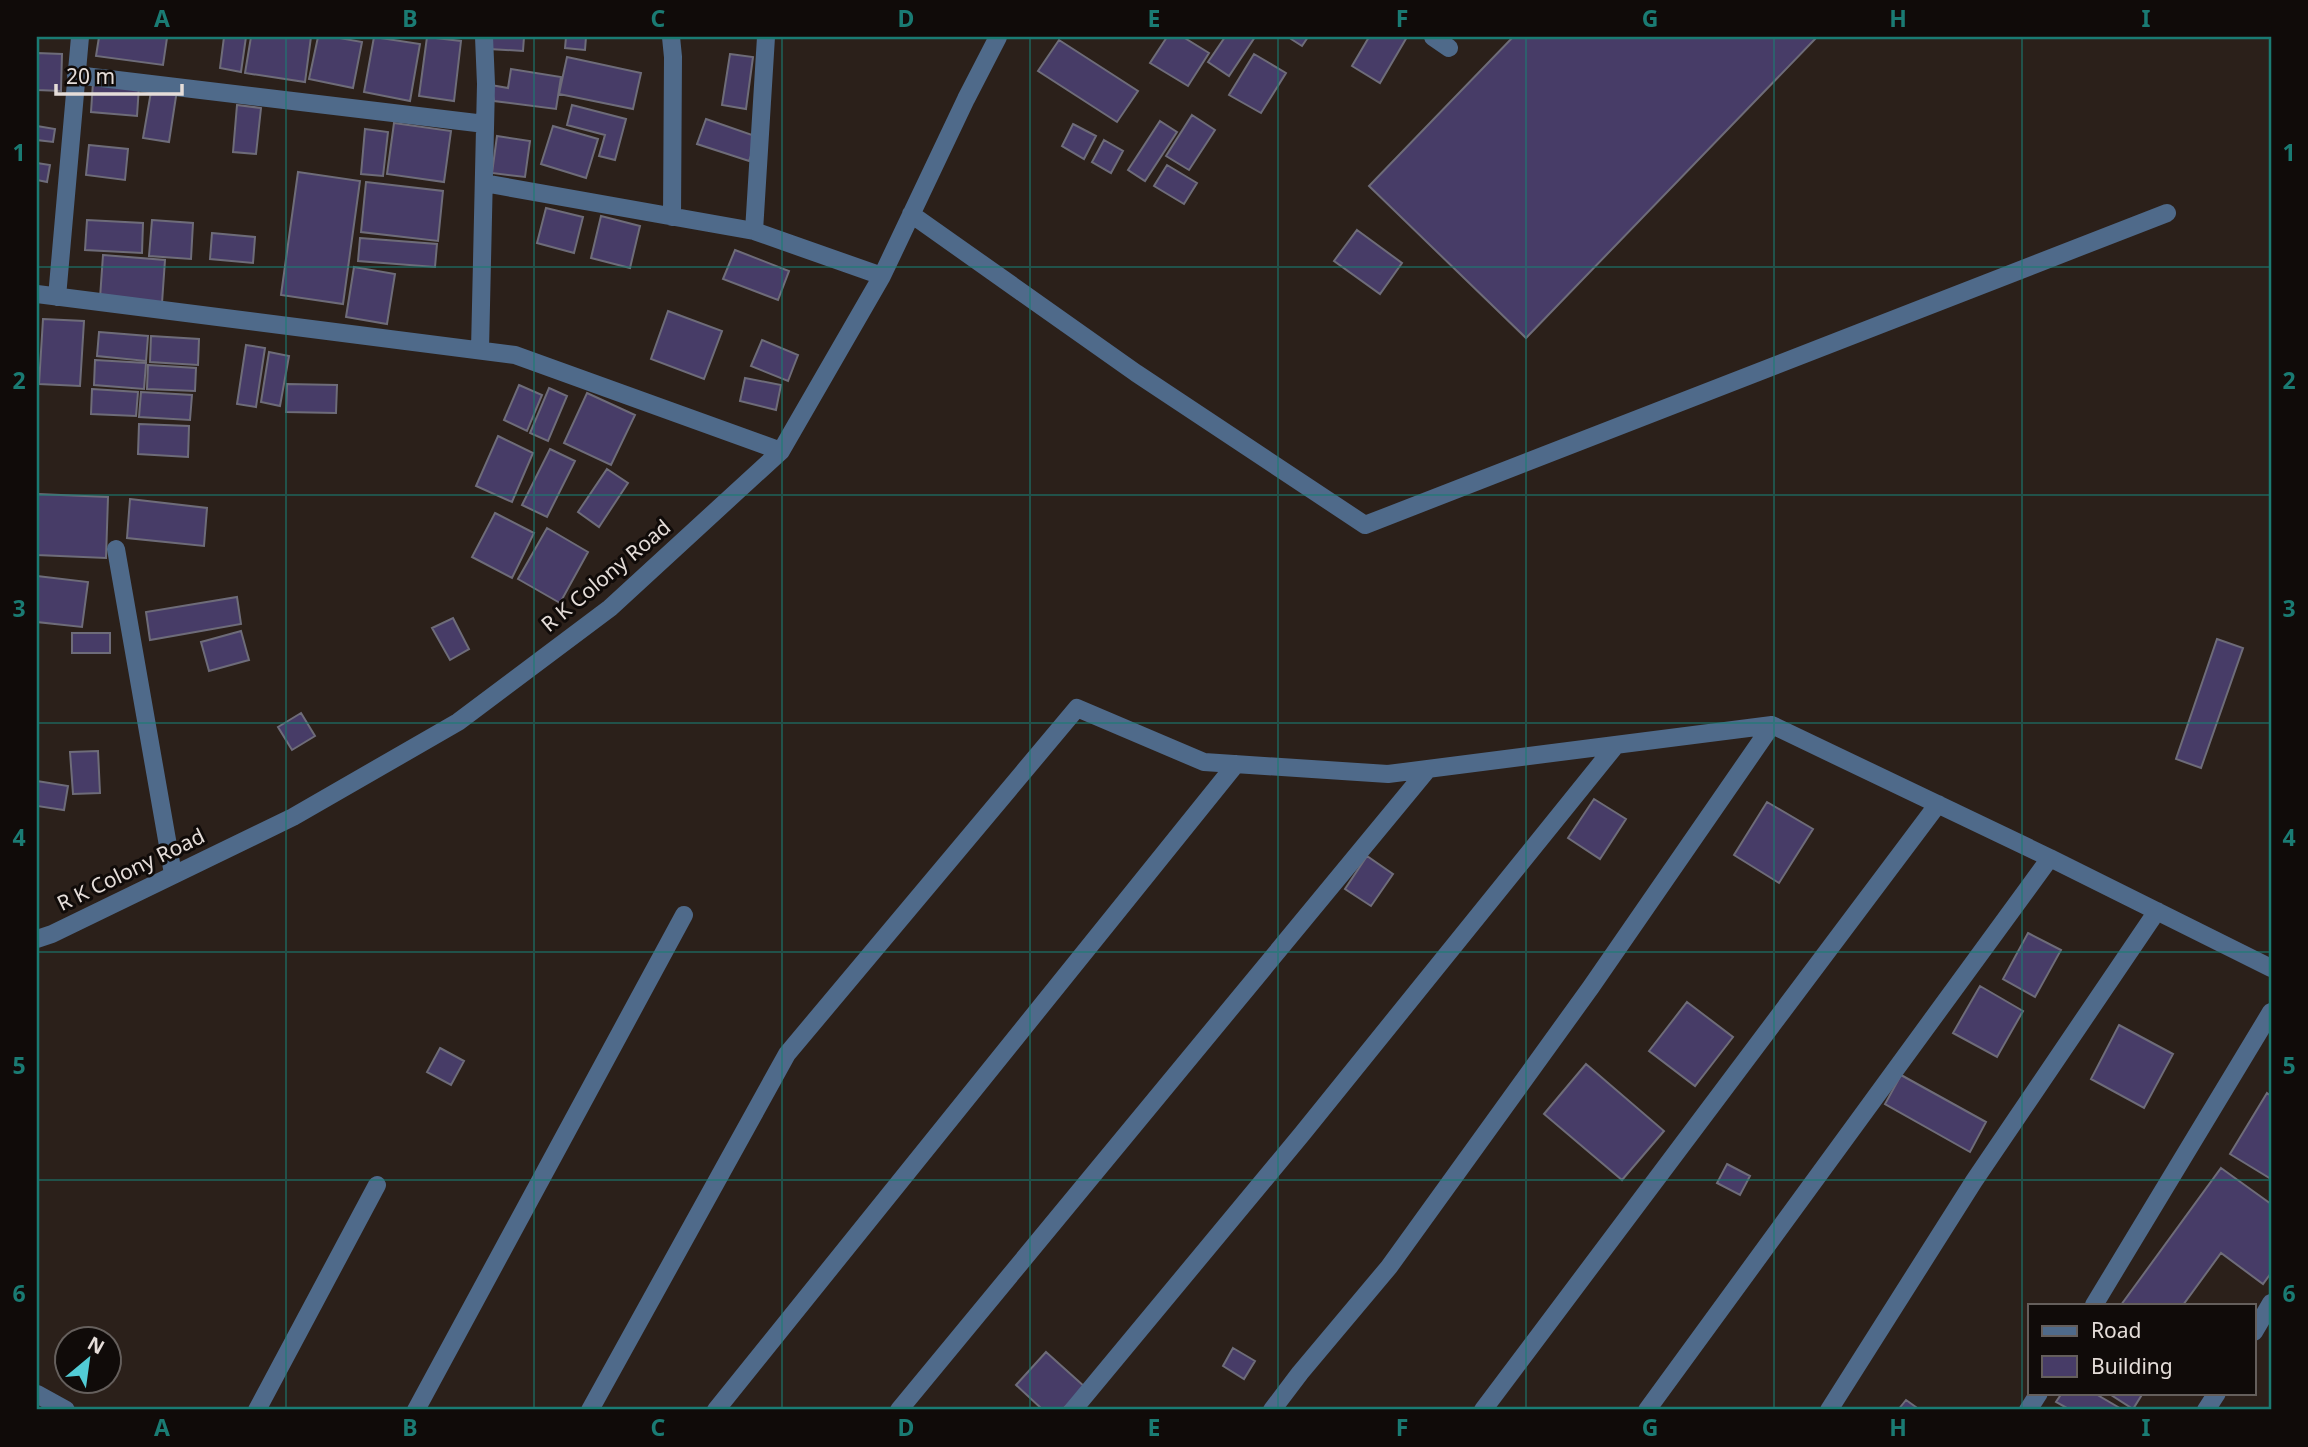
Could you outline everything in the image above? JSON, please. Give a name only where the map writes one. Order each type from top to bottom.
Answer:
[{"type":"street","points":[[57,297],[80,37]]},
{"type":"street","points":[[480,350],[486,84],[484,37]]},
{"type":"street","points":[[671,37],[672,217]]},
{"type":"street","points":[[754,231],[766,37]]},
{"type":"street","name":"R K Colony Road","points":[[37,939],[293,817],[458,722],[610,608],[781,451],[882,275],[998,37]]},
{"type":"street","points":[[1433,37],[1449,48]]},
{"type":"street","points":[[76,75],[485,124]]},
{"type":"street","points":[[484,183],[754,231],[882,275]]},
{"type":"street","points":[[911,214],[1136,373],[1365,525],[2167,213]]},
{"type":"street","points":[[37,294],[515,355],[781,451]]},
{"type":"street","points":[[116,549],[173,874]]},
{"type":"street","points":[[590,1410],[787,1054],[1077,708],[1204,762],[1388,774],[1772,725],[2050,858],[2271,968]]},
{"type":"street","points":[[1272,1410],[1397,1256],[1599,976],[1772,725]]},
{"type":"street","points":[[1073,1410],[1302,1134],[1616,745]]},
{"type":"street","points":[[716,1410],[1236,764]]},
{"type":"street","points":[[899,1410],[1428,769]]},
{"type":"street","points":[[1483,1410],[1938,804]]},
{"type":"street","points":[[1647,1410],[2050,858]]},
{"type":"street","points":[[1829,1410],[1974,1181],[2157,911]]},
{"type":"street","points":[[416,1410],[684,915]]},
{"type":"street","points":[[2095,1304],[2271,1012]]},
{"type":"street","points":[[257,1410],[377,1185]]},
{"type":"street","points":[[2256,1329],[2271,1303]]},
{"type":"street","points":[[37,1394],[66,1410]]},
{"type":"street","points":[[2028,1410],[2038,1394]]},
{"type":"street","points":[[2206,1410],[2216,1394]]},
{"type":"building","points":[[99,37],[167,38],[163,65],[96,56]]},
{"type":"building","points":[[224,37],[246,37],[241,72],[220,68]]},
{"type":"building","points":[[251,37],[311,37],[305,82],[245,73]]},
{"type":"building","points":[[318,37],[362,42],[353,88],[309,79]]},
{"type":"building","points":[[374,37],[420,44],[410,101],[364,92]]},
{"type":"building","points":[[427,37],[461,41],[454,101],[419,96]]},
{"type":"building","points":[[490,37],[524,37],[523,51],[489,49]]},
{"type":"building","points":[[566,37],[586,37],[585,50],[565,48]]},
{"type":"building","points":[[1167,37],[1183,37],[1209,53],[1188,86],[1150,63]]},
{"type":"building","points":[[1225,37],[1255,37],[1229,76],[1208,62]]},
{"type":"building","points":[[1308,37],[1302,46],[1291,39]]},
{"type":"building","points":[[1369,37],[1407,37],[1380,83],[1352,66]]},
{"type":"building","points":[[1513,37],[1817,37],[1526,338],[1369,186]]},
{"type":"building","points":[[1059,40],[1138,91],[1117,122],[1038,71]]},
{"type":"building","points":[[37,53],[62,54],[61,91],[37,90]]},
{"type":"building","points":[[730,54],[753,57],[746,109],[722,105]]},
{"type":"building","points":[[1254,54],[1286,73],[1261,113],[1229,95]]},
{"type":"building","points":[[567,57],[641,73],[633,109],[559,94]]},
{"type":"building","points":[[511,69],[561,77],[556,109],[494,101],[491,85],[508,88]]},
{"type":"building","points":[[93,82],[139,86],[137,116],[91,112]]},
{"type":"building","points":[[152,86],[177,90],[169,142],[143,138]]},
{"type":"building","points":[[237,105],[261,108],[256,154],[233,152]]},
{"type":"building","points":[[572,105],[626,119],[615,160],[599,156],[605,135],[567,125]]},
{"type":"building","points":[[1192,115],[1215,130],[1189,170],[1166,156]]},
{"type":"building","points":[[706,119],[758,137],[749,161],[697,144]]},
{"type":"building","points":[[1160,121],[1177,132],[1145,181],[1128,170]]},
{"type":"building","points":[[394,123],[451,131],[444,182],[387,174]]},
{"type":"building","points":[[1073,124],[1096,136],[1084,159],[1062,146]]},
{"type":"building","points":[[37,126],[55,129],[53,142],[37,140]]},
{"type":"building","points":[[553,126],[598,139],[586,178],[541,164]]},
{"type":"building","points":[[365,129],[388,132],[383,176],[361,174]]},
{"type":"building","points":[[497,136],[530,141],[525,177],[492,173]]},
{"type":"building","points":[[1104,140],[1123,151],[1111,173],[1092,162]]},
{"type":"building","points":[[89,145],[128,149],[125,180],[86,175]]},
{"type":"building","points":[[37,163],[50,165],[47,182],[37,180]]},
{"type":"building","points":[[1167,165],[1197,183],[1184,204],[1154,186]]},
{"type":"building","points":[[298,172],[360,181],[343,304],[281,295]]},
{"type":"building","points":[[366,182],[443,191],[438,241],[361,232]]},
{"type":"building","points":[[546,208],[583,217],[574,253],[537,243]]},
{"type":"building","points":[[601,216],[640,226],[630,268],[591,258]]},
{"type":"building","points":[[87,220],[143,223],[142,253],[85,250]]},
{"type":"building","points":[[152,220],[193,223],[191,259],[149,256]]},
{"type":"building","points":[[1357,230],[1402,263],[1380,294],[1334,261]]},
{"type":"building","points":[[212,233],[255,237],[253,263],[210,259]]},
{"type":"building","points":[[360,238],[437,244],[435,267],[358,261]]},
{"type":"building","points":[[735,250],[789,271],[778,300],[723,279]]},
{"type":"building","points":[[103,255],[165,260],[162,303],[100,298]]},
{"type":"building","points":[[354,267],[395,274],[387,324],[346,317]]},
{"type":"building","points":[[668,311],[722,331],[704,379],[651,359]]},
{"type":"building","points":[[43,319],[84,321],[80,386],[39,384]]},
{"type":"building","points":[[99,332],[148,336],[146,361],[97,356]]},
{"type":"building","points":[[151,336],[199,339],[198,365],[150,362]]},
{"type":"building","points":[[762,340],[798,355],[788,381],[751,366]]},
{"type":"building","points":[[246,345],[265,348],[256,407],[237,404]]},
{"type":"building","points":[[269,352],[289,356],[280,406],[261,402]]},
{"type":"building","points":[[95,360],[146,363],[144,389],[94,385]]},
{"type":"building","points":[[148,365],[196,368],[195,391],[147,389]]},
{"type":"building","points":[[745,378],[781,385],[776,410],[740,401]]},
{"type":"building","points":[[287,384],[337,385],[336,413],[286,412]]},
{"type":"building","points":[[519,385],[542,395],[527,431],[504,420]]},
{"type":"building","points":[[549,388],[567,396],[548,441],[530,433]]},
{"type":"building","points":[[92,389],[138,392],[136,416],[91,414]]},
{"type":"building","points":[[141,392],[192,395],[190,420],[139,417]]},
{"type":"building","points":[[587,393],[635,415],[611,465],[564,443]]},
{"type":"building","points":[[139,424],[189,426],[188,457],[138,454]]},
{"type":"building","points":[[498,436],[533,453],[512,502],[476,486]]},
{"type":"building","points":[[550,449],[575,461],[547,517],[522,505]]},
{"type":"building","points":[[607,469],[628,483],[599,527],[578,512]]},
{"type":"building","points":[[37,494],[108,497],[106,558],[37,555]]},
{"type":"building","points":[[130,499],[207,508],[204,546],[127,538]]},
{"type":"building","points":[[495,513],[534,533],[512,578],[472,557]]},
{"type":"building","points":[[547,528],[588,552],[560,603],[518,579]]},
{"type":"building","points":[[37,576],[88,582],[82,627],[37,622]]},
{"type":"building","points":[[237,597],[241,624],[150,640],[146,612]]},
{"type":"building","points":[[453,618],[469,649],[450,660],[432,628]]},
{"type":"building","points":[[241,631],[249,660],[209,671],[201,642]]},
{"type":"building","points":[[72,633],[110,633],[110,653],[72,653]]},
{"type":"building","points":[[2217,639],[2243,648],[2201,768],[2176,759]]},
{"type":"building","points":[[301,713],[315,736],[292,750],[278,727]]},
{"type":"building","points":[[98,751],[100,793],[73,794],[70,752]]},
{"type":"building","points":[[37,781],[68,786],[64,810],[37,806]]},
{"type":"building","points":[[1594,799],[1626,819],[1600,859],[1568,838]]},
{"type":"building","points":[[1767,802],[1813,829],[1779,883],[1734,855]]},
{"type":"building","points":[[1367,856],[1393,874],[1371,906],[1345,889]]},
{"type":"building","points":[[2028,933],[2061,950],[2035,997],[2003,979]]},
{"type":"building","points":[[1980,986],[2023,1011],[1997,1057],[1953,1033]]},
{"type":"building","points":[[1687,1002],[1733,1037],[1695,1086],[1649,1051]]},
{"type":"building","points":[[2119,1025],[2173,1054],[2144,1108],[2091,1079]]},
{"type":"building","points":[[440,1048],[464,1061],[451,1085],[427,1072]]},
{"type":"building","points":[[1586,1064],[1664,1131],[1622,1180],[1544,1114]]},
{"type":"building","points":[[1901,1075],[1986,1122],[1970,1152],[1885,1104]]},
{"type":"building","points":[[2267,1093],[2271,1096],[2271,1179],[2230,1154]]},
{"type":"building","points":[[1727,1164],[1750,1176],[1740,1195],[1717,1183]]},
{"type":"building","points":[[2221,1168],[2271,1204],[2271,1273],[2263,1284],[2221,1253],[2184,1304],[2122,1304]]},
{"type":"building","points":[[1233,1348],[1255,1361],[1244,1379],[1223,1366]]},
{"type":"building","points":[[1046,1352],[1085,1387],[1062,1410],[1043,1410],[1016,1385]]},
{"type":"building","points":[[2061,1394],[2096,1394],[2123,1410],[2065,1410],[2067,1408],[2056,1402]]},
{"type":"building","points":[[2110,1394],[2142,1394],[2133,1409]]},
{"type":"building","points":[[1906,1400],[1920,1410],[1898,1410]]}]
